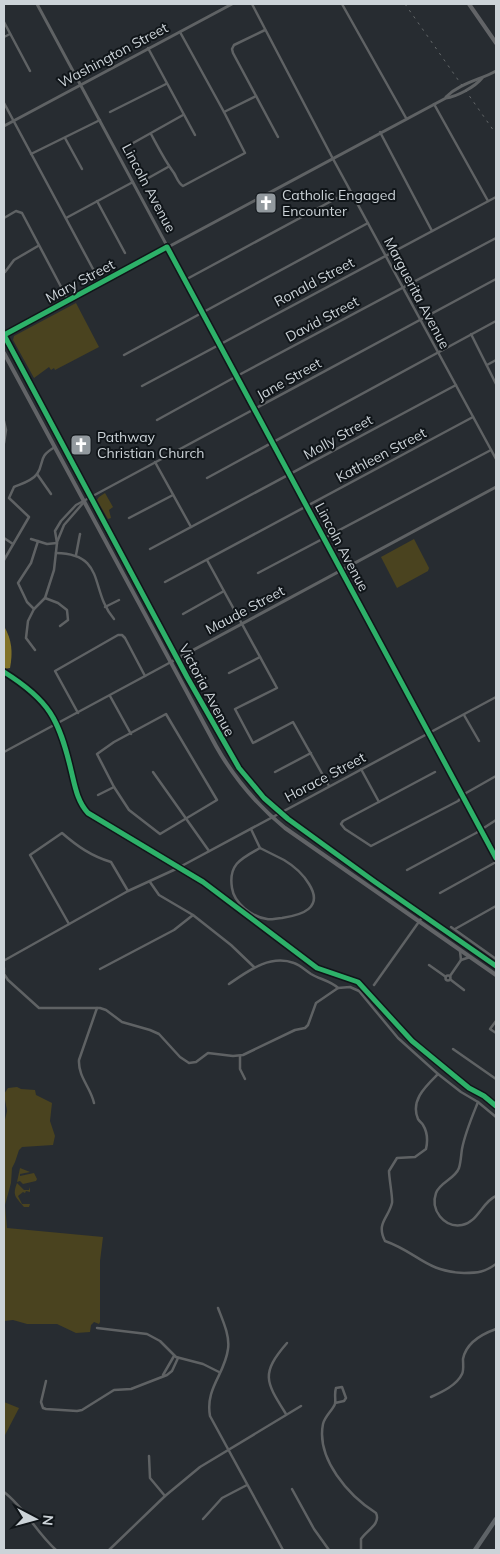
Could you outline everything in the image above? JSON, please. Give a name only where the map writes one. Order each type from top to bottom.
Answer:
[{"type":"main road","points":[[469,4],[496,43]]},
{"type":"main road","name":"Victoria Avenue","points":[[4,335],[239,768],[264,798],[280,813],[318,842],[496,966]]},
{"type":"main road","name":"Victoria Avenue","points":[[4,353],[226,764],[251,796],[272,817],[316,851],[496,975]]},
{"type":"main road","points":[[475,1550],[496,1519]]},
{"type":"street","name":"Lincoln Avenue","points":[[37,4],[496,858]]},
{"type":"street","name":"Washington Street","points":[[4,126],[232,4]]},
{"type":"street","name":"Marguerita Avenue","points":[[252,4],[332,157],[496,459]]},
{"type":"street","points":[[342,4],[406,118]]},
{"type":"street","points":[[4,22],[30,71]]},
{"type":"street","points":[[264,30],[234,45],[232,49],[278,136]]},
{"type":"street","points":[[151,134],[168,167],[183,186],[245,153],[180,32]]},
{"type":"street","points":[[4,37],[10,34]]},
{"type":"street","points":[[148,48],[195,135]]},
{"type":"street","name":"Mary Street","points":[[4,335],[332,157],[446,98],[450,93],[476,78],[482,78],[496,71]]},
{"type":"street","points":[[110,112],[166,84]]},
{"type":"street","points":[[224,112],[256,96]]},
{"type":"street","points":[[4,103],[93,269]]},
{"type":"street","points":[[434,104],[488,201]]},
{"type":"street","points":[[126,147],[184,116]]},
{"type":"street","points":[[31,154],[100,120]]},
{"type":"street","points":[[380,132],[432,231]]},
{"type":"street","points":[[65,138],[82,169]]},
{"type":"street","points":[[143,181],[168,167]]},
{"type":"street","points":[[66,218],[134,182]]},
{"type":"street","points":[[185,280],[350,190]]},
{"type":"street","name":"Ronald Street","points":[[142,386],[496,197]]},
{"type":"street","points":[[97,201],[125,253]]},
{"type":"street","points":[[4,218],[16,211],[20,211],[68,300]]},
{"type":"street","points":[[124,355],[368,223]]},
{"type":"street","name":"David Street","points":[[158,420],[496,238]]},
{"type":"street","points":[[4,272],[14,260],[38,246]]},
{"type":"street","name":"Jane Street","points":[[45,598],[54,570],[57,543],[55,531],[72,509],[496,278]]},
{"type":"street","points":[[207,478],[496,321]]},
{"type":"street","points":[[471,334],[496,384]]},
{"type":"street","points":[[487,366],[496,360]]},
{"type":"street","name":"Molly Street","points":[[150,549],[456,385]]},
{"type":"street","name":"Kathleen Street","points":[[165,582],[473,417]]},
{"type":"street","points":[[4,421],[6,430],[4,443]]},
{"type":"street","points":[[4,560],[29,517],[9,498],[14,487],[37,474],[46,453],[55,447]]},
{"type":"street","points":[[258,573],[491,450]]},
{"type":"street","points":[[156,462],[191,527]]},
{"type":"street","points":[[37,474],[51,494]]},
{"type":"street","name":"Maude Street","points":[[4,752],[496,488]]},
{"type":"street","points":[[129,518],[173,495]]},
{"type":"street","points":[[76,555],[80,534]]},
{"type":"street","points":[[4,538],[13,544]]},
{"type":"street","points":[[31,539],[47,544],[57,543]]},
{"type":"street","points":[[34,609],[27,602],[18,582],[28,569],[38,541]]},
{"type":"street","points":[[56,553],[76,555],[85,560],[94,571],[105,607],[114,619]]},
{"type":"street","points":[[207,560],[277,688],[236,709],[253,743],[293,722],[329,786]]},
{"type":"street","points":[[182,614],[224,592]]},
{"type":"street","points":[[35,650],[26,638],[28,621],[34,609],[45,598],[58,603],[67,610],[68,620],[60,626]]},
{"type":"street","points":[[105,607],[119,600]]},
{"type":"street","points":[[78,713],[55,671],[118,635],[122,635],[145,676]]},
{"type":"street","points":[[229,673],[260,657]]},
{"type":"street","points":[[110,695],[131,734]]},
{"type":"street","name":"Horace Street","points":[[4,962],[128,891],[178,868],[496,697]]},
{"type":"street","points":[[166,714],[218,800],[160,834],[129,810],[114,787],[97,754],[114,742],[131,734],[166,714]]},
{"type":"street","points":[[464,715],[479,742]]},
{"type":"street","points":[[275,772],[311,753]]},
{"type":"street","points":[[361,769],[379,802]]},
{"type":"street","points":[[153,772],[185,820],[209,851]]},
{"type":"street","points":[[434,772],[343,821],[341,824],[345,829],[371,846],[458,801],[462,796],[496,776]]},
{"type":"street","points":[[98,795],[114,787]]},
{"type":"street","points":[[407,870],[496,820]]},
{"type":"street","points":[[251,829],[260,848],[286,861],[304,875],[314,892],[314,900],[306,912],[298,916],[268,920],[248,911],[238,903],[232,893],[231,883],[234,866],[239,860],[260,848]]},
{"type":"street","points":[[69,924],[30,855],[62,833],[78,848],[95,857],[111,862],[128,891]]},
{"type":"street","points":[[440,893],[496,862]]},
{"type":"street","points":[[150,882],[159,895],[193,915],[231,944],[254,967]]},
{"type":"street","points":[[455,929],[496,906]]},
{"type":"street","points":[[100,969],[174,930],[193,915]]},
{"type":"street","points":[[374,985],[423,916]]},
{"type":"street","points":[[452,927],[496,959]]},
{"type":"street","points":[[460,950],[461,960]]},
{"type":"street","points":[[449,978],[461,960],[470,957]]},
{"type":"street","points":[[230,984],[254,967],[270,961],[282,961],[294,963],[311,974],[335,984],[338,988]]},
{"type":"street","points":[[429,965],[464,990]]},
{"type":"street","points":[[4,968],[4,974],[8,980],[39,1008],[97,1008],[106,1010],[122,1022],[159,1034],[180,1057],[189,1063],[196,1062],[208,1053],[240,1056],[295,1030],[305,1028],[310,1022],[316,1004],[338,988],[350,987],[359,991],[398,1038],[438,1074],[496,1117]]},
{"type":"street","points":[[94,1103],[79,1066],[79,1060],[97,1008]]},
{"type":"street","points":[[496,1021],[490,1029],[496,1033]]},
{"type":"street","points":[[453,1048],[496,1079]]},
{"type":"street","points":[[240,1056],[240,1069],[245,1079]]},
{"type":"street","points":[[438,1074],[419,1094],[416,1108],[418,1120],[424,1126],[428,1138],[426,1149],[415,1156],[397,1158],[389,1171],[392,1202],[383,1221],[381,1233],[386,1241],[438,1270],[452,1273],[481,1273],[496,1264]]},
{"type":"street","points":[[478,1102],[465,1136],[458,1171],[439,1187],[436,1193],[436,1212],[446,1222],[461,1225],[471,1222],[491,1198],[496,1196]]},
{"type":"street","points":[[218,1308],[228,1340],[225,1360],[211,1390],[208,1402],[212,1422],[283,1550]]},
{"type":"street","points":[[97,1328],[147,1334],[160,1341],[174,1356],[196,1362],[219,1372]]},
{"type":"street","points":[[431,1397],[450,1387],[463,1372],[464,1356],[468,1346],[486,1333],[496,1329]]},
{"type":"street","points":[[286,1414],[272,1392],[268,1377],[274,1360],[287,1343]]},
{"type":"street","points":[[162,1375],[174,1356]]},
{"type":"street","points":[[46,1381],[40,1402],[43,1408],[72,1411],[82,1410],[114,1390],[136,1387],[172,1372],[178,1358]]},
{"type":"street","points":[[335,1403],[344,1402],[346,1398],[342,1387],[336,1388],[335,1403],[326,1416],[323,1428],[324,1446],[330,1462],[344,1486],[356,1500],[378,1516],[377,1523],[361,1539],[361,1550]]},
{"type":"street","points":[[109,1550],[165,1496],[200,1467],[301,1406]]},
{"type":"street","points":[[149,1456],[150,1478],[165,1496]]},
{"type":"street","points":[[202,1518],[222,1498],[247,1485]]},
{"type":"street","points":[[292,1489],[314,1529],[329,1550]]},
{"type":"street","points":[[4,1492],[17,1502],[47,1542],[56,1550]]},
{"type":"shaded area","points":[[76,303],[99,347],[55,370],[54,368],[51,370],[49,367],[34,378],[13,340],[14,336]]},
{"type":"shaded area","points":[[105,493],[113,507],[109,510],[111,518],[108,519],[97,500]]},
{"type":"shaded area","points":[[414,539],[429,568],[428,571],[397,588],[381,557]]},
{"type":"shaded area","points":[[4,626],[9,636],[12,651],[10,668],[4,669]]},
{"type":"shaded area","points":[[17,1087],[35,1090],[36,1095],[52,1103],[50,1121],[55,1136],[53,1145],[22,1147],[19,1150],[12,1168],[11,1183],[5,1205],[7,1228],[103,1237],[100,1261],[100,1322],[99,1324],[94,1322],[91,1325],[90,1332],[76,1333],[57,1324],[27,1324],[13,1320],[4,1321],[4,1124],[7,1111],[4,1094],[8,1088]]},
{"type":"shaded area","points":[[20,1168],[30,1172],[20,1174],[20,1176],[34,1173],[36,1181],[23,1184],[20,1181],[17,1182]]},
{"type":"shaded area","points":[[17,1183],[24,1190],[29,1190],[30,1187],[30,1192],[23,1192],[18,1196],[22,1204],[30,1204],[29,1207],[24,1207],[16,1196]]},
{"type":"shaded area","points":[[4,1402],[19,1408],[4,1437]]},
{"type":"waterway","points":[[14,681],[39,701],[54,722],[63,746],[76,796],[85,812],[201,883],[315,968],[359,985],[407,1039],[469,1090],[482,1096],[496,1108]]},
{"type":"railway","points":[[405,4],[496,134]]},
{"type":"cycle path","points":[[4,335],[167,247],[496,858]]},
{"type":"cycle path","points":[[4,335],[187,677],[239,768],[264,798],[288,819],[496,966]]},
{"type":"cycle path","points":[[4,672],[32,692],[50,712],[62,737],[79,798],[88,813],[203,882],[317,968],[358,982],[412,1041],[469,1088],[484,1096],[496,1106]]},
{"type":"place","name":"Catholic Engaged Encounter","points":[[266,203]]},
{"type":"place","name":"Pathway Christian Church","points":[[81,445]]}]
